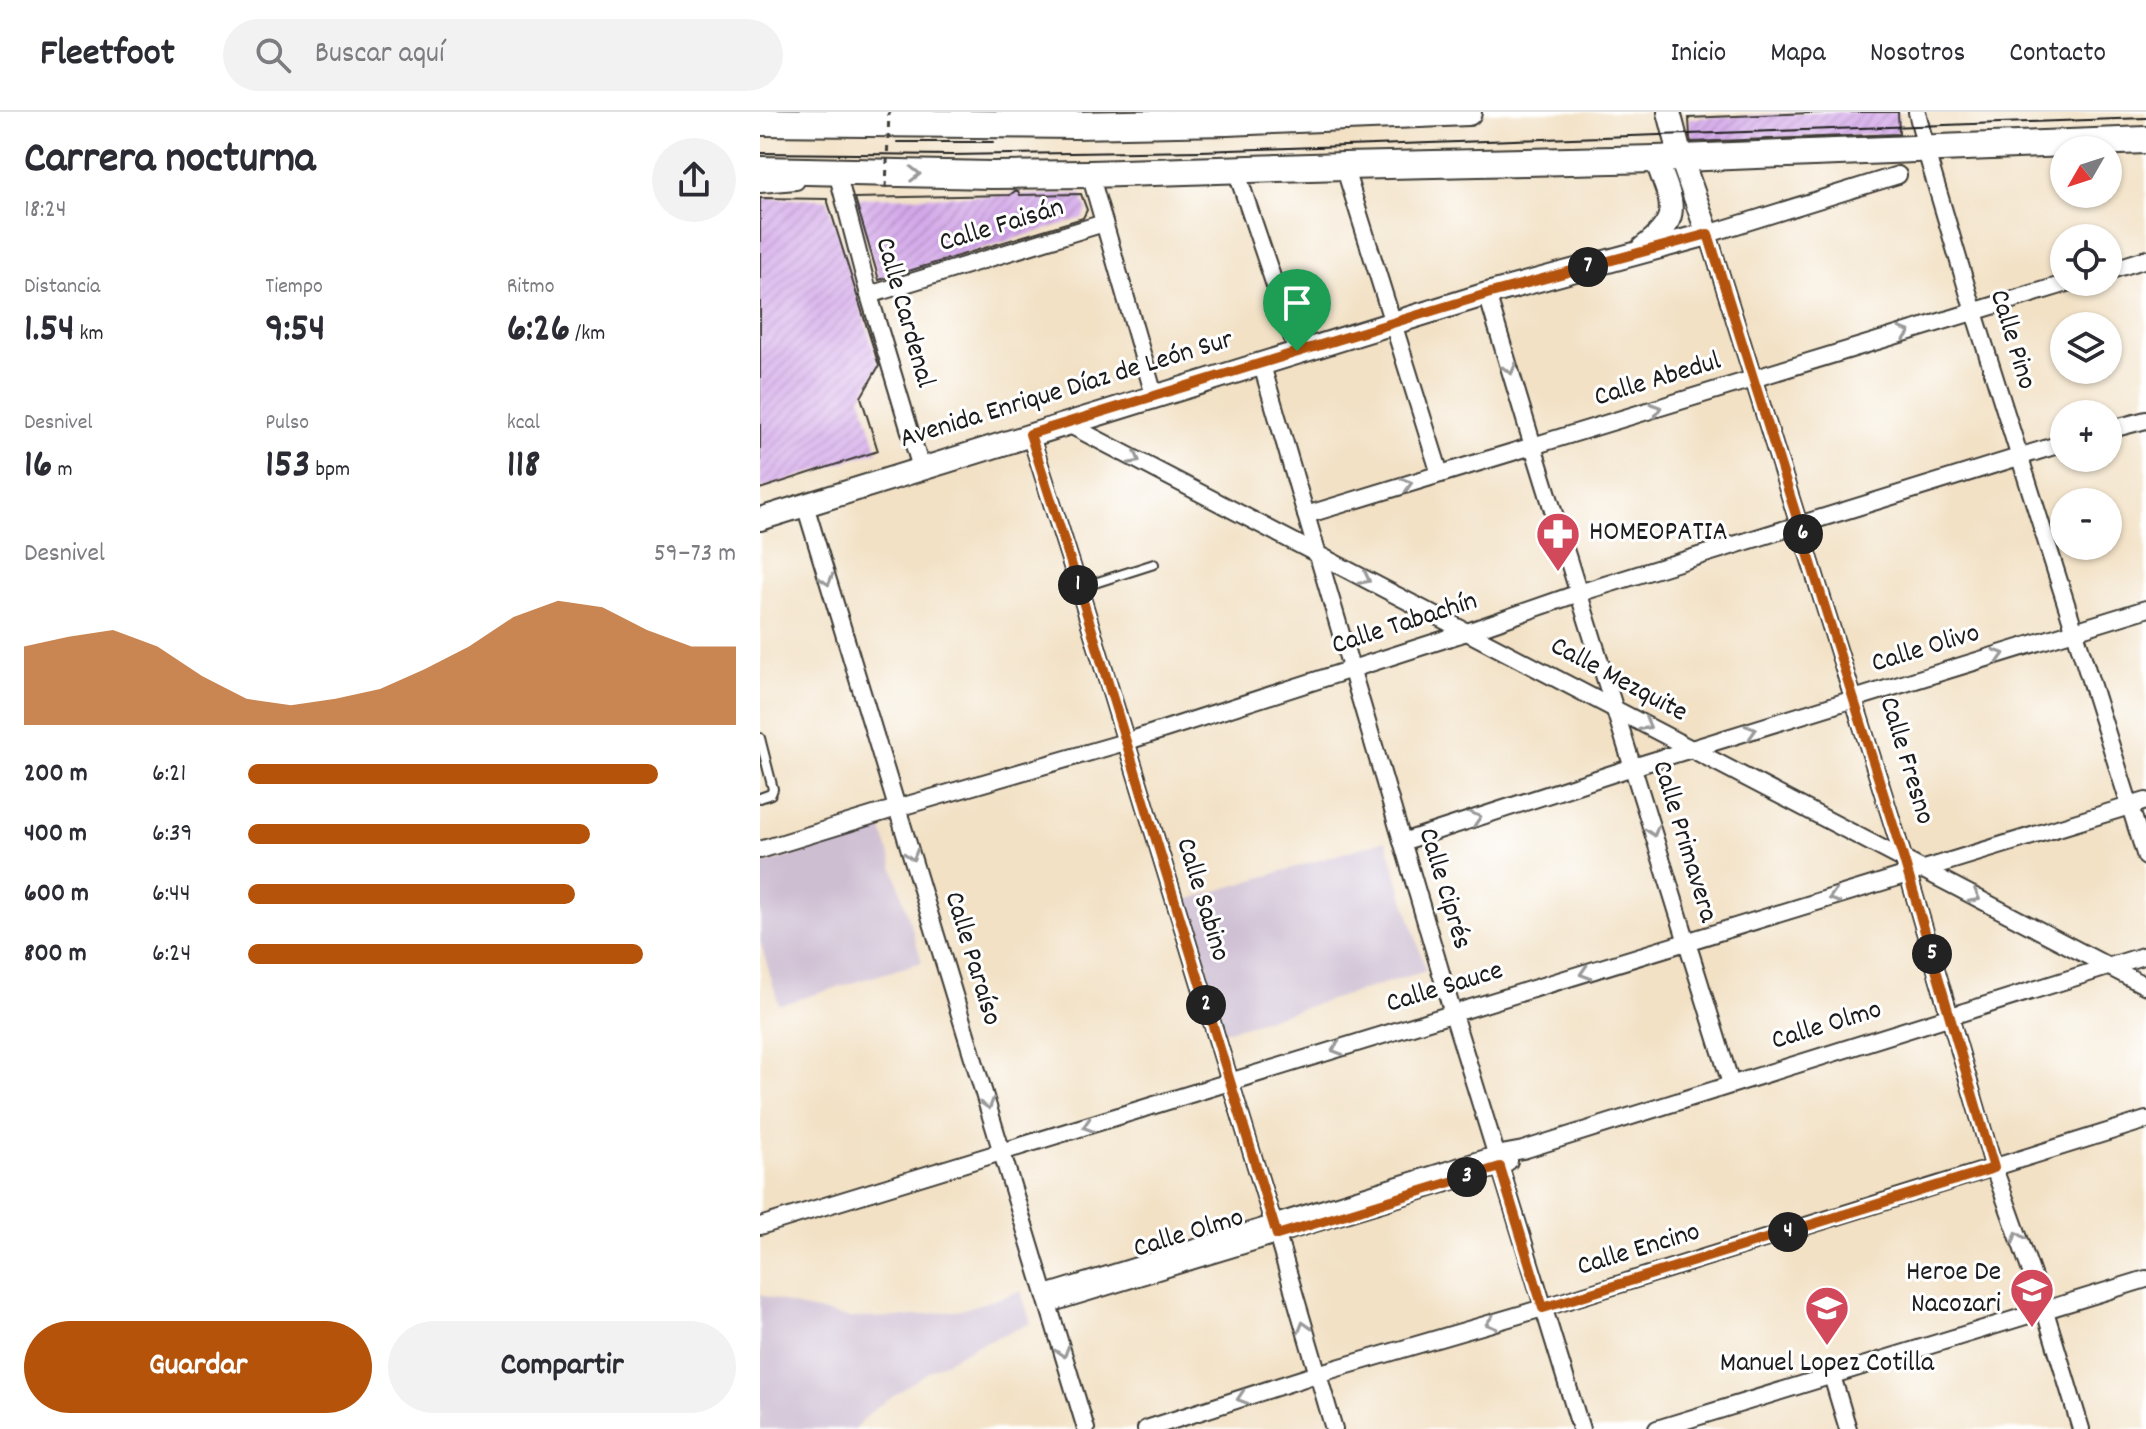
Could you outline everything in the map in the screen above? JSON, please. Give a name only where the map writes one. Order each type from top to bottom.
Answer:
[{"type":"main road","name":"Calle Fresno","points":[[1669,112],[1668,158],[1708,234]]},
{"type":"main road","points":[[760,122],[819,118],[1454,113]]},
{"type":"main road","points":[[760,170],[1090,174],[1668,158],[2146,140]]},
{"type":"main road","points":[[1635,254],[1658,236],[1671,219],[1668,158]]},
{"type":"main road","name":"Avenida Enrique Díaz de León Sur","points":[[760,519],[1297,351],[1487,294],[1708,234]]},
{"type":"street","points":[[783,112],[819,118]]},
{"type":"street","name":"Calle Pino","points":[[1917,112],[1974,312],[2074,633],[2138,804],[2146,857]]},
{"type":"street","points":[[1344,166],[1440,474]]},
{"type":"street","points":[[1236,170],[1297,351]]},
{"type":"street","points":[[760,184],[795,181],[837,172]]},
{"type":"street","name":"Calle Cardenal","points":[[837,172],[869,295],[921,468]]},
{"type":"street","points":[[1090,174],[1154,395]]},
{"type":"street","name":"Avenida Enrique Díaz de León Sur","points":[[1708,234],[1898,175]]},
{"type":"street","name":"Calle Faisán","points":[[869,295],[1104,223]]},
{"type":"street","name":"Calle Fresno","points":[[1708,234],[1854,699],[1912,868],[1994,1168],[2045,1311],[2081,1429]]},
{"type":"street","points":[[2122,267],[2146,259]]},
{"type":"street","name":"Calle Abedul","points":[[1306,515],[2050,288]]},
{"type":"street","name":"Calle Primavera","points":[[1487,294],[1731,1084]]},
{"type":"street","name":"Calle Ciprés","points":[[1261,362],[1453,1014],[1581,1429]]},
{"type":"street","points":[[2122,426],[2146,420]]},
{"type":"street","name":"Calle Mezquite","points":[[1066,423],[1693,749],[1912,868],[2146,986]]},
{"type":"street","name":"Calle Sabino","points":[[1030,434],[1334,1429]]},
{"type":"street","name":"Calle Tabachín","points":[[760,850],[1125,742],[1579,593],[2050,447]]},
{"type":"street","name":"Calle Paraíso","points":[[805,505],[1086,1429]]},
{"type":"street","name":"Calle Olivo","points":[[1402,842],[1633,767],[2146,609]]},
{"type":"street","name":"Calle Sauce","points":[[760,1226],[1686,942],[1912,868],[2138,804]]},
{"type":"street","name":"Calle Olmo","points":[[1047,1299],[1498,1161],[1523,1150],[2146,955]]},
{"type":"street","name":"Calle Encino","points":[[1146,1429],[2146,1120]]},
{"type":"street","points":[[1657,1429],[2146,1279]]},
{"type":"street","points":[[1832,1376],[1848,1429]]},
{"type":"lane","points":[[1079,588],[1154,564]]},
{"type":"lane","points":[[760,738],[773,783],[771,794],[760,798]]},
{"type":"path","points":[[886,188],[889,112]]},
{"type":"shaded area","points":[[882,829],[922,962],[779,1005],[760,941],[760,865]]},
{"type":"shaded area","points":[[1386,840],[1426,971],[1223,1032],[1183,901]]},
{"type":"shaded area","points":[[1021,1291],[1031,1323],[975,1346],[931,1370],[873,1410],[855,1429],[760,1429],[760,1294],[798,1307],[849,1318],[906,1317],[961,1310]]},
{"type":"building","points":[[1898,112],[1899,134],[1691,142],[1690,138],[1689,118]]},
{"type":"building","points":[[1015,191],[1020,195],[1081,194],[1087,210],[1083,218],[879,280],[855,198],[1010,195]]},
{"type":"building","points":[[760,198],[827,199],[879,366],[861,397],[878,451],[760,489]]},
{"type":"tram line","points":[[760,153],[952,155],[1201,151],[2146,118]]},
{"type":"tram line","points":[[897,142],[993,142]]},
{"type":"place","name":"HOMEOPATIA","points":[[1558,573]]},
{"type":"place","name":"Heroe De Nacozari","points":[[2032,1329]]},
{"type":"place","name":"Manuel Lopez Cotilla","points":[[1827,1347]]},
{"type":"route","points":[[1708,234],[1904,860],[1994,1168],[1543,1308],[1500,1167],[1277,1235],[1030,434],[1297,351],[1487,294],[1708,234]]}]
